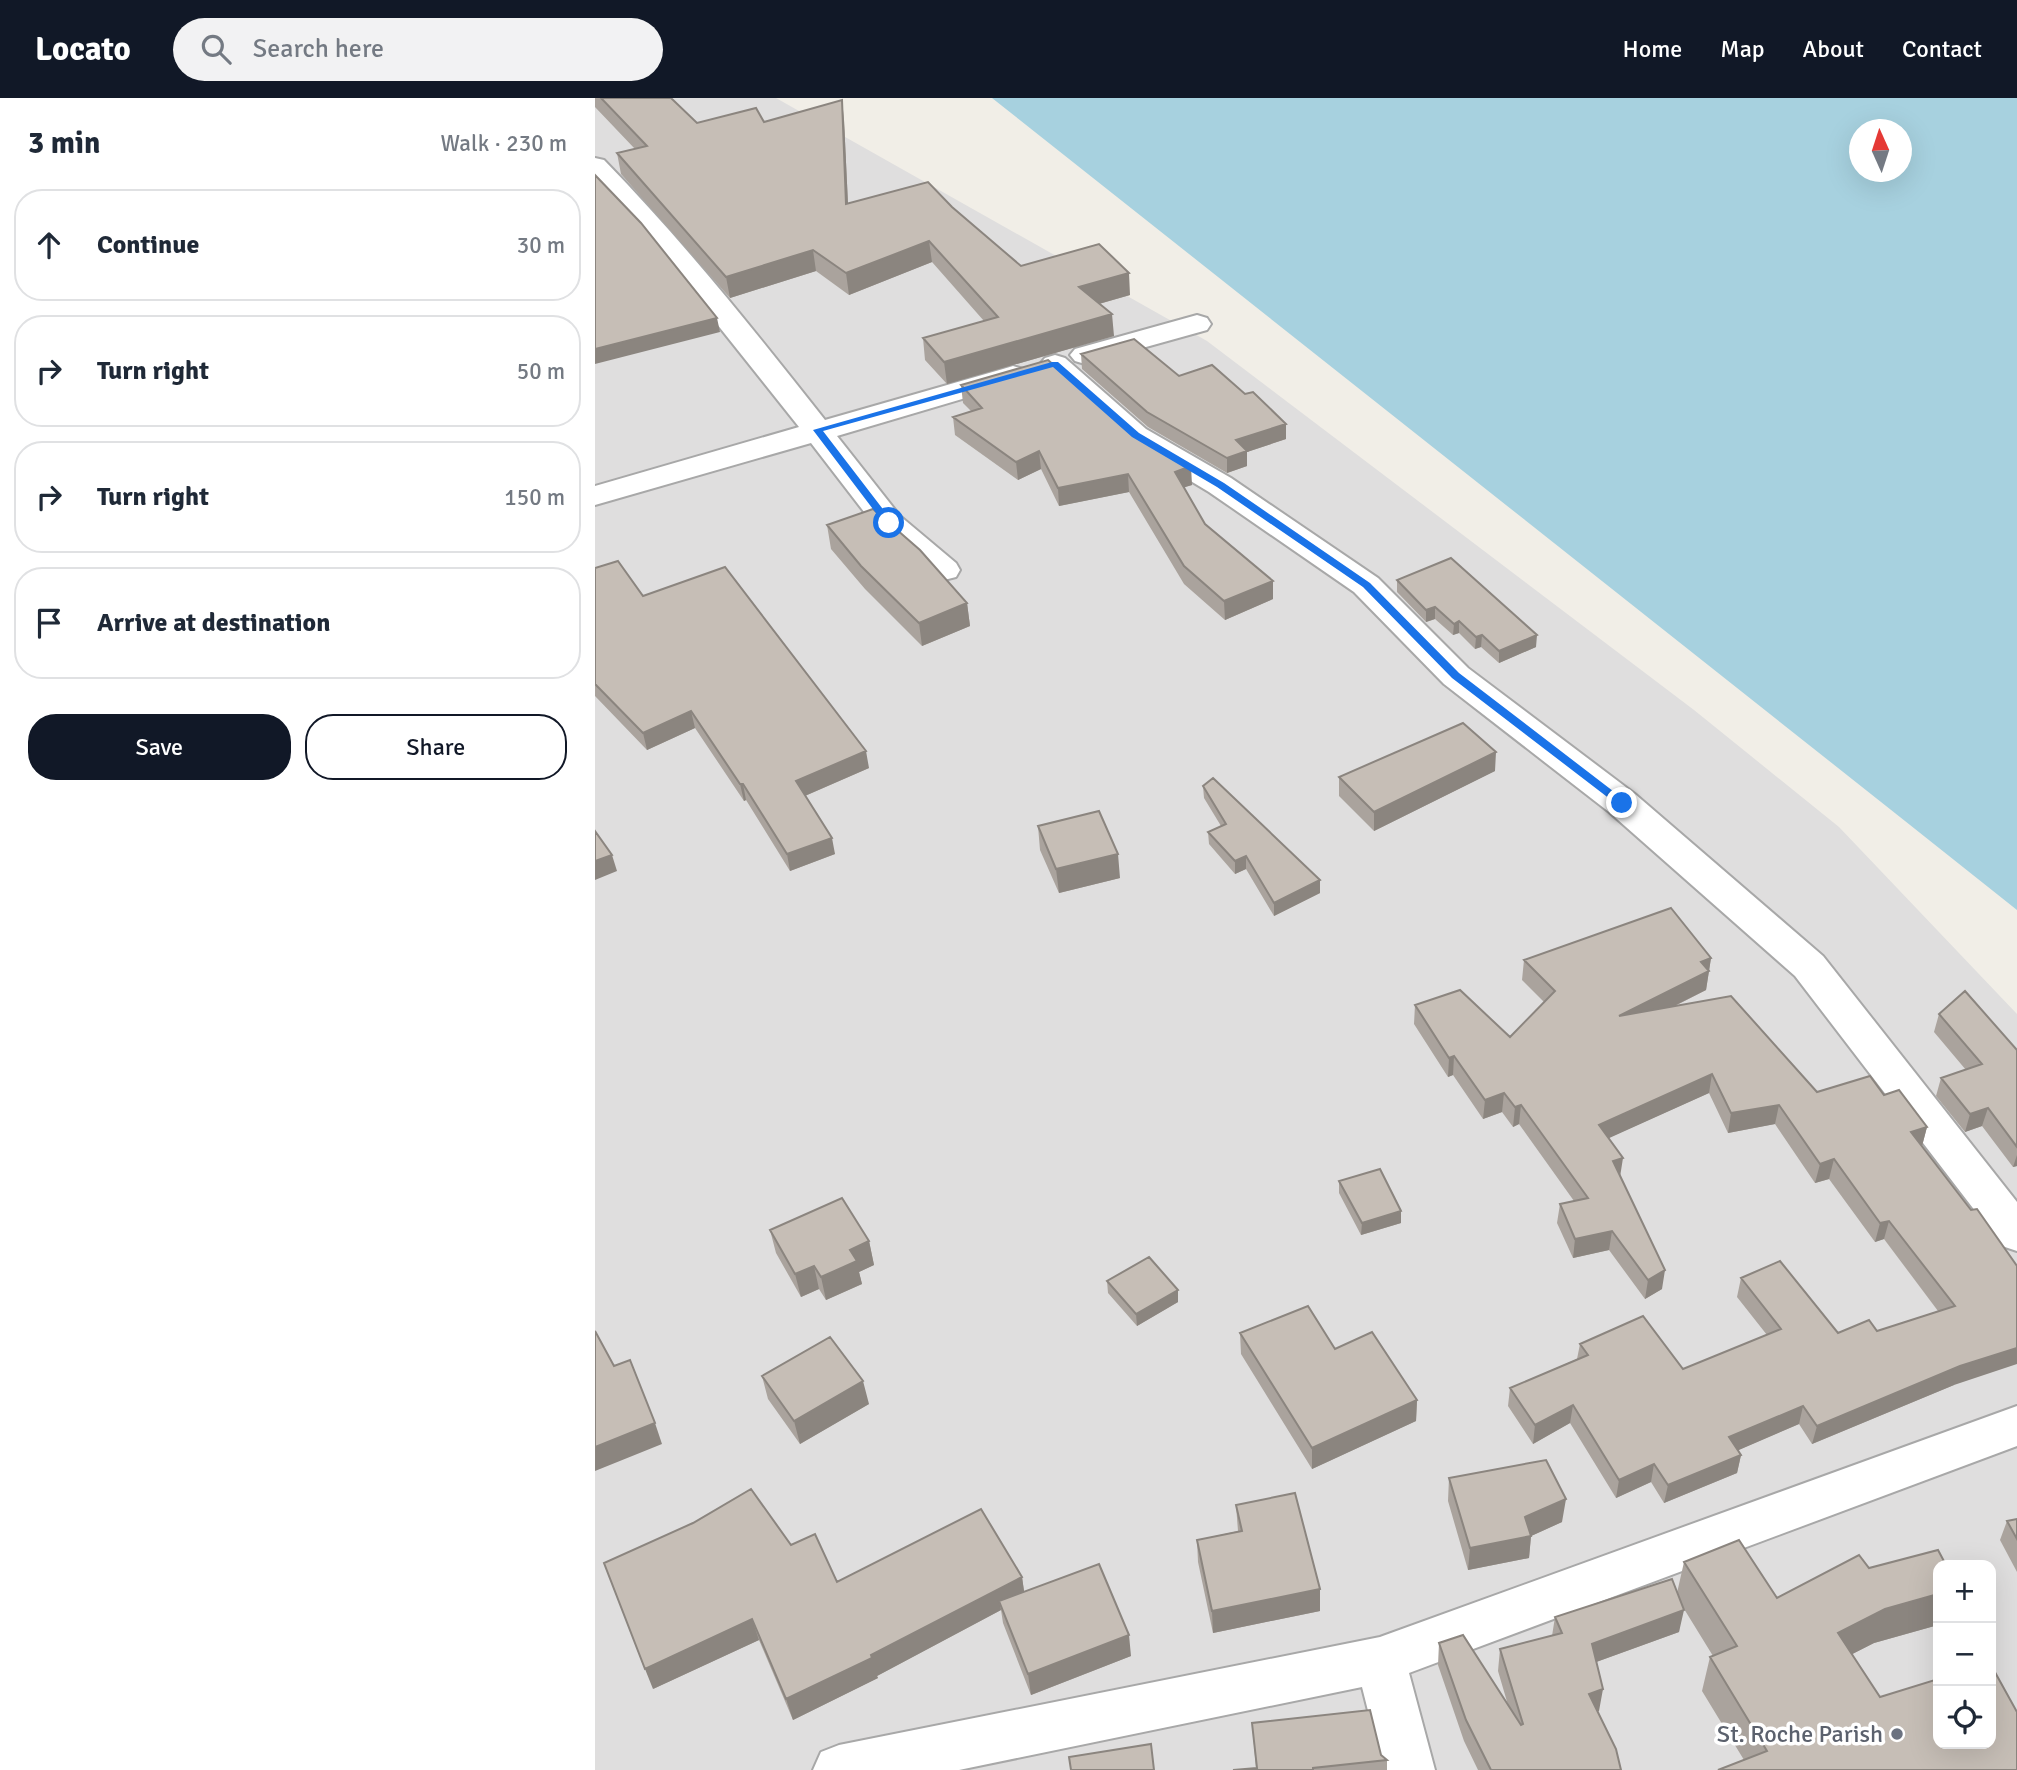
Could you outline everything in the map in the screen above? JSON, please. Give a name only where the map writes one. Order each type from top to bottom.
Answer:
[{"type":"street","points":[[595,166],[656,229],[818,430],[889,523],[944,570]]},
{"type":"street","points":[[595,496],[818,430],[1197,324]]},
{"type":"street","points":[[1055,364],[1135,435],[1220,485],[1366,585],[1456,676],[1622,803],[1809,966],[2017,1234]]},
{"type":"street","points":[[839,1770],[1380,1660],[2017,1426]]},
{"type":"street","points":[[1380,1660],[1409,1770]]},
{"type":"shaded area","points":[[595,98],[776,98],[1207,341],[1694,710],[1839,827],[2017,1014],[2017,1770],[595,1770]]},
{"type":"water","points":[[992,98],[2017,98],[2017,910]]},
{"type":"building","points":[[601,98],[671,98],[697,123],[756,108],[764,122],[842,100],[846,204],[928,182],[952,207],[1021,266],[1099,244],[1129,273],[1079,287],[1112,314],[944,362],[923,338],[998,317],[929,241],[846,273],[813,250],[726,277],[617,153],[647,146]]},
{"type":"building","points":[[595,175],[641,223],[717,318],[595,349]]},
{"type":"building","points":[[1134,339],[1179,376],[1212,365],[1245,394],[1253,392],[1286,424],[1236,440],[1247,451],[1227,458],[1147,412],[1081,354]]},
{"type":"building","points":[[1048,360],[1122,425],[1191,466],[1175,472],[1205,524],[1273,581],[1224,601],[1184,566],[1128,474],[1058,488],[1039,451],[1016,462],[953,417],[982,408],[961,385]]},
{"type":"building","points":[[873,509],[920,550],[967,603],[919,623],[861,566],[827,525]]},
{"type":"building","points":[[1451,558],[1537,635],[1499,651],[1482,635],[1476,637],[1459,621],[1454,624],[1435,607],[1426,610],[1397,580]]},
{"type":"building","points":[[618,561],[643,596],[725,567],[866,751],[796,781],[832,838],[787,854],[743,784],[740,784],[691,711],[643,733],[595,684],[595,568]]},
{"type":"building","points":[[1463,723],[1496,752],[1374,812],[1339,777]]},
{"type":"building","points":[[1213,778],[1320,880],[1274,903],[1246,856],[1235,861],[1208,832],[1226,824],[1203,786]]},
{"type":"building","points":[[1099,811],[1118,854],[1056,869],[1038,826]]},
{"type":"building","points":[[595,831],[612,855],[595,861]]},
{"type":"building","points":[[1671,908],[1711,958],[1701,962],[1709,971],[1619,1016],[1731,996],[1817,1092],[1870,1076],[1884,1095],[1899,1090],[1927,1127],[1911,1132],[1971,1210],[1977,1209],[2017,1266],[2017,1348],[1960,1366],[1817,1426],[1803,1406],[1729,1437],[1741,1455],[1668,1485],[1654,1464],[1619,1480],[1573,1405],[1535,1425],[1510,1388],[1588,1355],[1580,1344],[1643,1316],[1683,1369],[1781,1329],[1741,1278],[1780,1261],[1838,1333],[1869,1320],[1877,1331],[1955,1306],[1889,1221],[1880,1223],[1834,1159],[1820,1164],[1779,1105],[1731,1113],[1712,1074],[1599,1125],[1623,1158],[1613,1161],[1665,1270],[1648,1280],[1612,1231],[1575,1239],[1560,1204],[1588,1198],[1521,1105],[1515,1107],[1504,1093],[1485,1100],[1454,1056],[1449,1058],[1415,1005],[1460,990],[1510,1037],[1555,991],[1524,960]]},
{"type":"building","points":[[1965,991],[2017,1050],[2017,1147],[1988,1108],[1970,1114],[1941,1078],[1982,1064],[1939,1014]]},
{"type":"building","points":[[1380,1169],[1401,1211],[1362,1223],[1339,1181]]},
{"type":"building","points":[[842,1198],[869,1241],[850,1250],[857,1261],[821,1277],[814,1266],[795,1274],[770,1230]]},
{"type":"building","points":[[1149,1257],[1178,1290],[1136,1314],[1107,1281]]},
{"type":"building","points":[[1308,1306],[1335,1349],[1372,1332],[1417,1400],[1312,1448],[1240,1333]]},
{"type":"building","points":[[595,1331],[614,1366],[630,1360],[655,1423],[595,1447]]},
{"type":"building","points":[[830,1337],[863,1381],[794,1421],[762,1376]]},
{"type":"building","points":[[1546,1460],[1566,1499],[1525,1517],[1531,1536],[1470,1548],[1449,1478]]},
{"type":"building","points":[[751,1489],[791,1545],[815,1534],[837,1582],[981,1509],[1022,1577],[871,1655],[872,1658],[786,1699],[752,1619],[645,1669],[604,1563],[693,1523]]},
{"type":"building","points":[[1295,1493],[1320,1589],[1212,1611],[1197,1540],[1242,1531],[1236,1505]]},
{"type":"building","points":[[2017,1519],[2017,1539],[2007,1521]]},
{"type":"building","points":[[1739,1540],[1777,1598],[1859,1555],[1869,1568],[1938,1550],[1943,1560],[1933,1560],[1933,1595],[1885,1609],[1838,1633],[1880,1697],[1933,1681],[1933,1749],[1996,1749],[1996,1674],[2017,1712],[2017,1770],[1718,1770],[1767,1751],[1710,1657],[1737,1646],[1684,1562]]},
{"type":"building","points":[[1099,1564],[1129,1635],[1028,1674],[999,1601]]},
{"type":"building","points":[[1672,1579],[1684,1610],[1592,1644],[1603,1689],[1589,1694],[1616,1749],[1621,1770],[1491,1770],[1466,1720],[1439,1643],[1463,1635],[1521,1725],[1523,1724],[1500,1649],[1562,1633],[1555,1617]]},
{"type":"building","points":[[1370,1710],[1381,1755],[1387,1760],[1313,1770],[1233,1770],[1257,1768],[1252,1723]]},
{"type":"building","points":[[1151,1744],[1154,1770],[1071,1770],[1069,1757]]},
{"type":"place","name":"St. Roche Parish","points":[[1897,1734]]},
{"type":"route","points":[[889,523],[818,430],[1055,364],[1135,435],[1220,485],[1366,585],[1456,676],[1622,803]]}]
